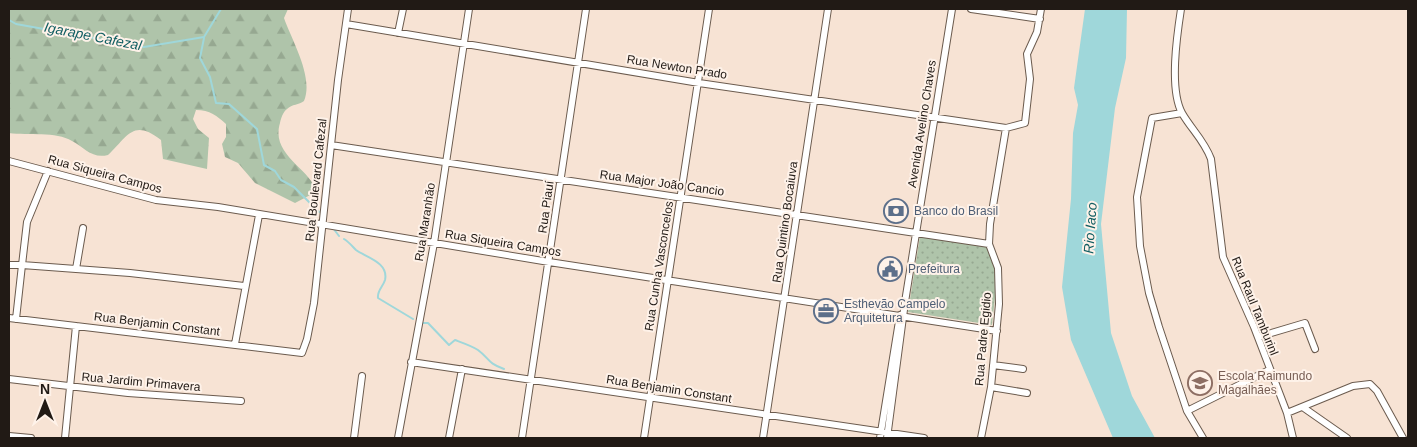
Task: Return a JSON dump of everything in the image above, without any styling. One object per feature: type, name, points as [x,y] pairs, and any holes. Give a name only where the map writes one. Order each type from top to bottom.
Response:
[{"type":"street","name":"Rua Boulevard Cafezal","points":[[302,353],[307,339],[314,303],[348,9]]},
{"type":"street","points":[[398,33],[402,9]]},
{"type":"street","name":"Rua Maranhão","points":[[398,438],[434,243],[469,9]]},
{"type":"street","name":"Rua Piauí","points":[[522,438],[530,378],[550,262],[586,9]]},
{"type":"street","name":"Rua Cunha Vasconcelos","points":[[644,438],[709,9]]},
{"type":"street","name":"Rua Quintino Bocaiuva","points":[[763,438],[828,9]]},
{"type":"street","name":"Avenida Avelino Chaves","points":[[884,436],[901,318],[952,9]]},
{"type":"street","points":[[971,9],[1040,19]]},
{"type":"street","points":[[989,244],[991,213],[1006,128],[1025,122],[1030,79],[1027,54],[1037,32],[1041,9]]},
{"type":"street","name":"Rua Raul Tamburinl","points":[[1181,9],[1176,47],[1176,97],[1182,113],[1206,146],[1211,159],[1223,257],[1258,337],[1287,413],[1293,438]]},
{"type":"street","name":"Rua Newton Prado","points":[[346,24],[699,83],[1006,128]]},
{"type":"street","points":[[1182,113],[1152,118],[1138,197],[1140,246],[1149,293],[1187,411],[1203,438]]},
{"type":"street","name":"Rua Major João Cancio","points":[[331,145],[681,196],[989,244]]},
{"type":"street","name":"Rua Siqueira Campos","points":[[9,161],[156,200],[901,318],[997,331]]},
{"type":"street","points":[[12,319],[22,265],[27,222],[48,171]]},
{"type":"street","points":[[234,344],[259,215]]},
{"type":"street","points":[[76,269],[83,228]]},
{"type":"street","name":"Rua Padre Egidio","points":[[981,438],[991,387],[999,304],[998,268],[989,244]]},
{"type":"street","points":[[9,264],[244,286]]},
{"type":"street","name":"Rua Benjamin Constant","points":[[12,319],[302,353]]},
{"type":"street","points":[[1258,337],[1305,323],[1315,349]]},
{"type":"street","points":[[65,438],[76,326]]},
{"type":"street","name":"Rua Benjamin Constant","points":[[411,362],[530,378],[884,436],[924,438]]},
{"type":"street","points":[[993,365],[1023,369]]},
{"type":"street","points":[[449,438],[462,369]]},
{"type":"street","points":[[1187,411],[1269,370]]},
{"type":"street","points":[[354,438],[362,376]]},
{"type":"street","name":"Rua Jardim Primavera","points":[[9,379],[70,387],[241,402]]},
{"type":"street","points":[[1287,413],[1304,408],[1353,386],[1370,384],[1377,391],[1403,438]]},
{"type":"street","points":[[991,387],[1028,393]]},
{"type":"street","points":[[1304,408],[1347,438]]},
{"type":"street","points":[[9,436],[31,438]]},
{"type":"green space","points":[[9,9],[288,9],[284,18],[301,59],[306,81],[306,91],[304,101],[291,106],[282,115],[279,134],[281,144],[286,153],[307,176],[316,192],[295,203],[255,183],[238,163],[225,157],[222,144],[226,137],[226,124],[216,116],[205,111],[196,110],[193,119],[198,129],[209,138],[207,169],[163,159],[161,140],[144,130],[132,132],[108,155],[102,156],[93,154],[72,141],[58,136],[9,133]]},
{"type":"green space","points":[[920,236],[988,247],[995,277],[992,325],[908,312]]},
{"type":"water","name":"Rio Iaco","points":[[1085,9],[1127,9],[1126,58],[1115,108],[1101,224],[1111,333],[1132,396],[1155,438],[1113,438],[1071,340],[1062,287],[1071,199],[1073,133],[1078,105],[1074,88]]},
{"type":"waterway","name":"Igarape Cafezal","points":[[9,20],[16,24],[144,47],[204,37],[221,9]]},
{"type":"waterway","points":[[204,38],[200,58],[210,77],[216,103],[229,104],[257,129],[264,165],[275,171],[281,180],[294,187],[319,212]]},
{"type":"waterway","points":[[333,228],[339,236]]},
{"type":"waterway","points":[[344,239],[356,250],[380,264],[383,269],[385,280],[378,293],[378,298],[413,319]]},
{"type":"waterway","points":[[422,323],[428,323],[449,345],[455,340],[470,346],[478,350],[491,363],[504,369]]},
{"type":"place","name":"Banco do Brasil","points":[[896,211]]},
{"type":"place","name":"Prefeitura","points":[[890,269]]},
{"type":"place","name":"Esthevão Campelo Arquitetura","points":[[826,311]]},
{"type":"place","name":"Escola Raimundo Magalhães","points":[[1200,383]]}]
